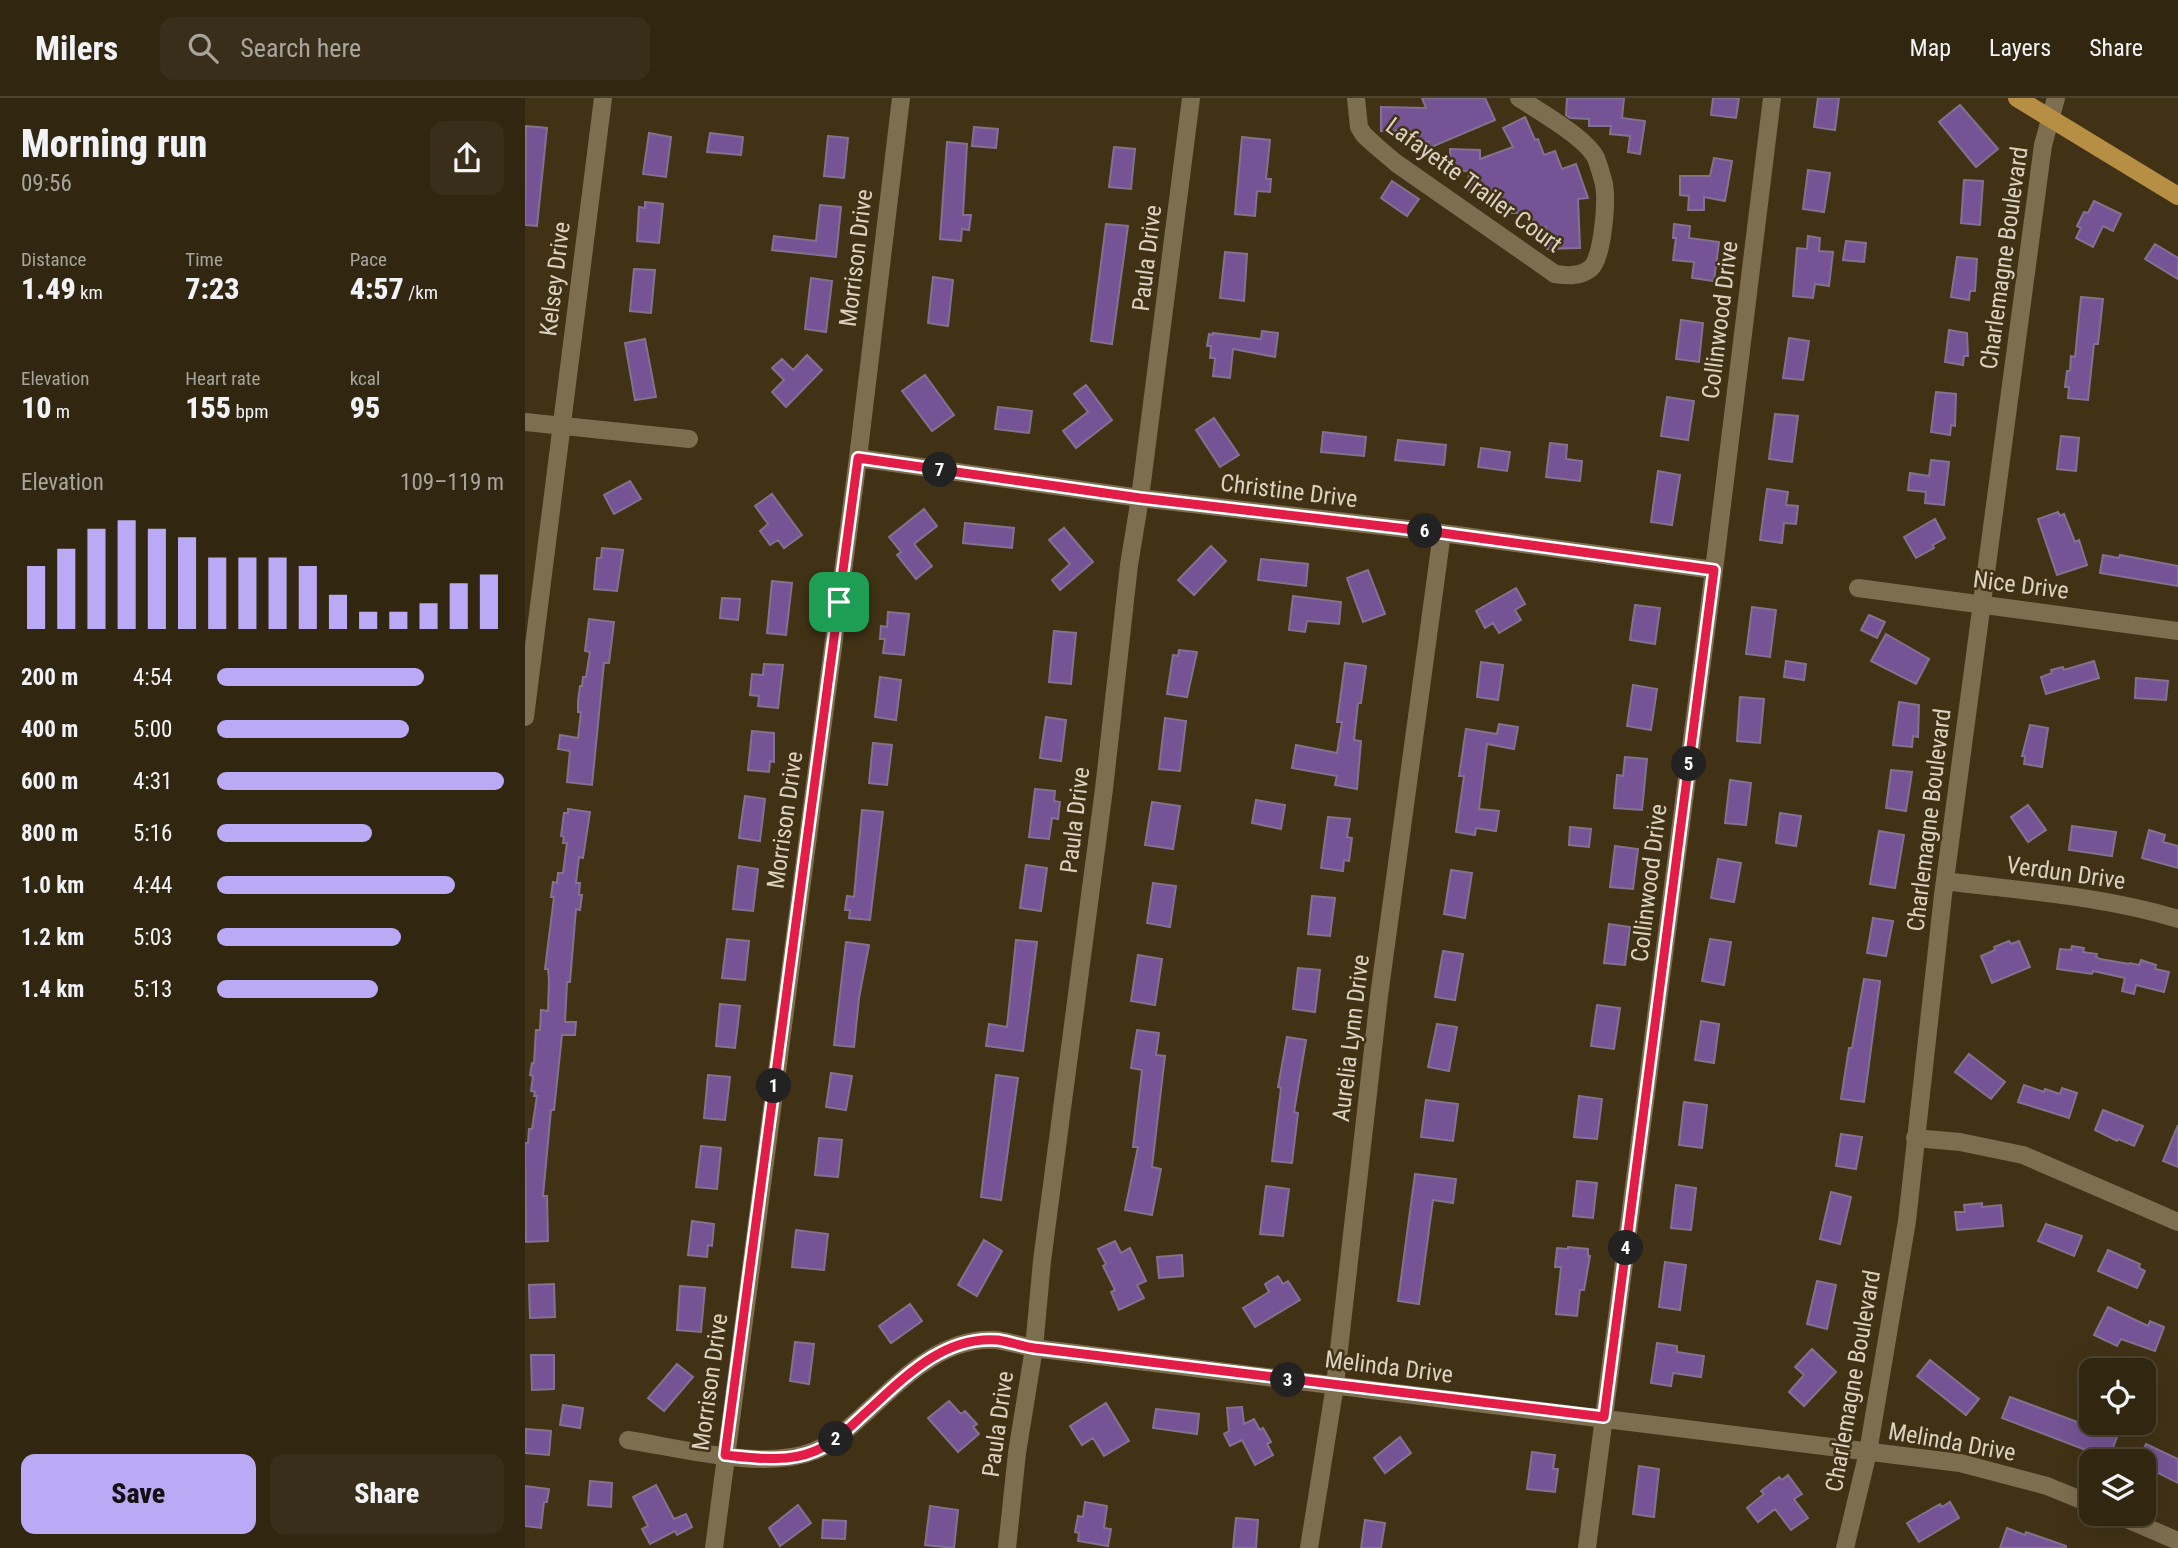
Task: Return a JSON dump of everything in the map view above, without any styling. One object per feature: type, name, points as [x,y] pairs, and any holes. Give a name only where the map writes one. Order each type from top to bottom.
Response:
[{"type":"main road","points":[[2017,98],[2178,196]]},
{"type":"street","name":"Kelsey Drive","points":[[525,717],[603,98]]},
{"type":"street","name":"Morrison Drive","points":[[714,1548],[858,458],[901,98]]},
{"type":"street","name":"Paula Drive","points":[[1007,1548],[1017,1452],[1034,1348],[1042,1261],[1104,789],[1129,565],[1191,98]]},
{"type":"street","name":"Lafayette Trailer Court","points":[[1356,98],[1359,127],[1364,135],[1396,163],[1555,274],[1579,275],[1590,270],[1597,261],[1605,201],[1604,184],[1595,157],[1569,131],[1520,98]]},
{"type":"street","name":"Collinwood Drive","points":[[1587,1548],[1714,570],[1772,98]]},
{"type":"street","name":"Charlemagne Boulevard","points":[[1845,1548],[1868,1451],[1907,1221],[1945,881],[2043,145],[2056,98]]},
{"type":"street","points":[[525,422],[689,439]]},
{"type":"street","name":"Christine Drive","points":[[858,458],[1140,498],[1442,533],[1714,570]]},
{"type":"street","name":"Aurelia Lynn Drive","points":[[1309,1548],[1335,1385],[1381,984],[1442,533]]},
{"type":"street","name":"Nice Drive","points":[[1858,588],[2178,631]]},
{"type":"street","name":"Verdun Drive","points":[[1945,881],[2083,898],[2178,919]]},
{"type":"street","points":[[1915,1138],[1960,1142],[2023,1155],[2178,1222]]},
{"type":"street","name":"Melinda Drive","points":[[628,1440],[762,1459],[813,1452],[834,1441],[925,1360],[959,1345],[996,1340],[1034,1348],[1960,1463],[2047,1486],[2079,1499]]},
{"type":"street","points":[[2143,1526],[2178,1541]]},
{"type":"building","points":[[1422,98],[1485,98],[1495,120],[1429,148],[1429,142],[1411,142],[1411,131],[1381,131],[1381,107],[1426,108]]},
{"type":"building","points":[[1567,98],[1624,98],[1622,118],[1645,121],[1640,154],[1628,152],[1630,136],[1610,134],[1611,126],[1589,126],[1589,119],[1570,118],[1566,115]]},
{"type":"building","points":[[1713,98],[1739,98],[1736,118],[1711,115]]},
{"type":"building","points":[[1818,98],[1839,98],[1835,130],[1814,127]]},
{"type":"building","points":[[1960,105],[1998,149],[1976,167],[1939,122]]},
{"type":"building","points":[[1525,117],[1544,155],[1555,151],[1562,169],[1576,164],[1588,198],[1578,199],[1580,248],[1547,249],[1546,227],[1528,227],[1528,213],[1508,213],[1507,201],[1490,201],[1490,191],[1468,190],[1469,171],[1451,171],[1450,149],[1480,150],[1480,159],[1513,147],[1503,128]]},
{"type":"building","points":[[526,126],[547,128],[537,226],[525,225]]},
{"type":"building","points":[[974,127],[998,129],[996,148],[972,146]]},
{"type":"building","points":[[649,133],[671,137],[666,177],[643,174]]},
{"type":"building","points":[[710,133],[743,137],[741,155],[707,152]]},
{"type":"building","points":[[828,136],[848,138],[844,178],[824,176]]},
{"type":"building","points":[[1242,137],[1270,140],[1266,179],[1271,179],[1270,192],[1257,191],[1255,216],[1235,214]]},
{"type":"building","points":[[947,142],[967,144],[963,215],[971,215],[969,230],[962,229],[961,241],[940,239]]},
{"type":"building","points":[[1114,147],[1135,149],[1131,189],[1109,187]]},
{"type":"building","points":[[1714,158],[1732,161],[1725,201],[1704,197],[1704,210],[1688,210],[1689,196],[1680,195],[1680,176],[1710,176]]},
{"type":"building","points":[[1808,170],[1830,173],[1824,212],[1803,209]]},
{"type":"building","points":[[1964,180],[1983,181],[1980,225],[1961,223]]},
{"type":"building","points":[[1392,181],[1419,199],[1407,216],[1381,198]]},
{"type":"building","points":[[2094,201],[2121,214],[2113,231],[2103,226],[2093,247],[2076,238],[2081,228],[2077,226]]},
{"type":"building","points":[[645,202],[663,204],[659,243],[637,241],[639,207],[645,208]]},
{"type":"building","points":[[820,205],[841,207],[836,257],[772,250],[774,236],[816,241]]},
{"type":"building","points":[[1106,224],[1128,226],[1112,344],[1091,341]]},
{"type":"building","points":[[1674,224],[1690,226],[1689,238],[1719,242],[1714,281],[1692,278],[1694,262],[1673,260],[1676,238],[1673,238]]},
{"type":"building","points":[[1808,236],[1820,238],[1819,251],[1833,252],[1829,286],[1815,284],[1813,298],[1793,296],[1797,248],[1807,249]]},
{"type":"building","points":[[1846,241],[1866,243],[1864,262],[1843,260]]},
{"type":"building","points":[[2155,244],[2178,258],[2178,279],[2145,259]]},
{"type":"building","points":[[1225,252],[1247,254],[1244,301],[1220,298]]},
{"type":"building","points":[[1957,257],[1977,259],[1975,291],[1970,291],[1969,300],[1951,297]]},
{"type":"building","points":[[634,269],[655,270],[651,313],[630,311]]},
{"type":"building","points":[[933,277],[953,280],[948,326],[928,323]]},
{"type":"building","points":[[811,278],[832,281],[826,332],[805,329]]},
{"type":"building","points":[[2081,297],[2103,299],[2098,344],[2094,344],[2088,400],[2068,398],[2069,387],[2065,387],[2071,356],[2075,357]]},
{"type":"building","points":[[1681,320],[1703,323],[1699,362],[1676,359]]},
{"type":"building","points":[[1949,330],[1967,333],[1968,356],[1964,356],[1963,365],[1945,362]]},
{"type":"building","points":[[1262,331],[1278,333],[1275,357],[1233,349],[1230,378],[1213,376],[1215,358],[1210,358],[1211,346],[1207,346],[1209,334],[1261,339]]},
{"type":"building","points":[[1789,338],[1809,341],[1803,380],[1783,378]]},
{"type":"building","points":[[645,339],[656,397],[635,400],[625,343]]},
{"type":"building","points":[[807,355],[822,370],[786,407],[772,392],[784,380],[772,368],[782,359],[793,370]]},
{"type":"building","points":[[925,375],[954,415],[932,431],[902,391]]},
{"type":"building","points":[[1086,385],[1112,420],[1076,448],[1063,431],[1088,412],[1074,394]]},
{"type":"building","points":[[1936,392],[1956,394],[1955,426],[1951,425],[1950,435],[1931,432]]},
{"type":"building","points":[[1667,397],[1694,401],[1688,440],[1661,436]]},
{"type":"building","points":[[998,407],[1032,411],[1029,433],[995,429]]},
{"type":"building","points":[[1775,414],[1798,416],[1792,462],[1769,459]]},
{"type":"building","points":[[1214,418],[1239,455],[1220,467],[1196,430]]},
{"type":"building","points":[[1323,432],[1366,437],[1364,456],[1321,452]]},
{"type":"building","points":[[2061,436],[2079,438],[2076,471],[2057,469]]},
{"type":"building","points":[[1398,440],[1446,445],[1444,465],[1395,460]]},
{"type":"building","points":[[1550,443],[1567,445],[1566,459],[1582,461],[1580,481],[1546,477]]},
{"type":"building","points":[[1481,448],[1510,452],[1507,471],[1478,467]]},
{"type":"building","points":[[1931,460],[1949,462],[1944,505],[1925,503],[1926,492],[1908,490],[1910,473],[1929,476]]},
{"type":"building","points":[[1658,471],[1680,475],[1672,525],[1651,522]]},
{"type":"building","points":[[630,481],[641,499],[614,514],[604,495]]},
{"type":"building","points":[[1767,489],[1788,492],[1786,505],[1798,506],[1796,524],[1784,523],[1782,543],[1760,540]]},
{"type":"building","points":[[772,494],[802,535],[784,548],[778,540],[770,545],[760,531],[768,524],[755,506]]},
{"type":"building","points":[[924,509],[937,526],[914,544],[932,566],[916,579],[897,555],[901,552],[889,537]]},
{"type":"building","points":[[2058,512],[2060,516],[2064,514],[2075,542],[2079,540],[2087,565],[2057,575],[2038,519]]},
{"type":"building","points":[[1935,519],[1945,538],[1916,558],[1904,537]]},
{"type":"building","points":[[965,523],[1014,528],[1012,548],[963,543]]},
{"type":"building","points":[[1064,528],[1093,562],[1060,590],[1052,580],[1070,564],[1049,540]]},
{"type":"building","points":[[1211,546],[1226,561],[1194,595],[1178,580]]},
{"type":"building","points":[[602,548],[623,550],[617,591],[594,589],[597,558],[601,558]]},
{"type":"building","points":[[2103,555],[2119,558],[2120,555],[2178,566],[2178,586],[2100,573]]},
{"type":"building","points":[[1261,559],[1308,564],[1306,586],[1258,580]]},
{"type":"building","points":[[1368,570],[1385,614],[1363,622],[1347,578]]},
{"type":"building","points":[[772,581],[792,583],[786,635],[767,633]]},
{"type":"building","points":[[1516,588],[1525,604],[1515,610],[1521,620],[1499,633],[1493,623],[1485,628],[1476,611]]},
{"type":"building","points":[[1293,596],[1341,602],[1339,624],[1307,621],[1305,632],[1289,630]]},
{"type":"building","points":[[722,598],[740,599],[738,620],[720,618]]},
{"type":"building","points":[[1635,605],[1660,608],[1655,644],[1630,640]]},
{"type":"building","points":[[1752,607],[1776,610],[1770,657],[1746,654]]},
{"type":"building","points":[[888,612],[909,614],[904,655],[883,653],[885,639],[880,639],[881,626],[887,627]]},
{"type":"building","points":[[1869,615],[1885,622],[1877,638],[1861,630]]},
{"type":"building","points":[[589,619],[614,622],[609,663],[604,663],[592,785],[567,782],[570,751],[558,749],[560,735],[578,738],[580,686],[583,677],[586,677],[590,652],[585,651]]},
{"type":"building","points":[[1054,631],[1076,633],[1071,684],[1049,682]]},
{"type":"building","points":[[1886,634],[1929,659],[1916,684],[1871,661]]},
{"type":"building","points":[[1179,650],[1197,652],[1187,697],[1167,694],[1173,655],[1178,656]]},
{"type":"building","points":[[1786,661],[1806,664],[1804,680],[1784,677]]},
{"type":"building","points":[[2094,661],[2099,678],[2046,694],[2041,677],[2052,673],[2051,670],[2063,667],[2064,670]]},
{"type":"building","points":[[1481,662],[1503,665],[1498,700],[1477,697]]},
{"type":"building","points":[[1345,663],[1366,666],[1354,740],[1361,741],[1357,789],[1335,785],[1337,776],[1292,768],[1296,745],[1337,753],[1342,722],[1337,722]]},
{"type":"building","points":[[764,664],[783,665],[778,708],[758,706],[759,696],[750,695],[752,674],[763,675]]},
{"type":"building","points":[[880,677],[901,680],[896,720],[875,717]]},
{"type":"building","points":[[2136,678],[2168,681],[2166,700],[2135,698]]},
{"type":"building","points":[[1633,685],[1657,689],[1651,730],[1627,726]]},
{"type":"building","points":[[1740,697],[1764,699],[1760,743],[1737,741]]},
{"type":"building","points":[[1899,702],[1919,705],[1918,737],[1913,736],[1912,747],[1893,745]]},
{"type":"building","points":[[1046,717],[1066,720],[1061,761],[1040,758]]},
{"type":"building","points":[[1165,718],[1186,721],[1180,771],[1159,769]]},
{"type":"building","points":[[1499,724],[1518,727],[1514,749],[1487,744],[1479,809],[1499,811],[1496,831],[1476,828],[1475,835],[1456,832],[1464,776],[1459,776],[1466,729],[1497,734]]},
{"type":"building","points":[[2030,725],[2048,728],[2042,767],[2024,764],[2025,756],[2022,756]]},
{"type":"building","points":[[752,731],[774,733],[774,762],[770,761],[769,772],[748,770]]},
{"type":"building","points":[[873,743],[892,745],[887,785],[869,783]]},
{"type":"building","points":[[1625,757],[1647,759],[1642,810],[1614,808],[1617,775],[1623,776]]},
{"type":"building","points":[[1891,770],[1912,772],[1906,811],[1886,808]]},
{"type":"building","points":[[1730,780],[1751,783],[1746,825],[1725,823]]},
{"type":"building","points":[[1035,789],[1055,791],[1054,801],[1060,802],[1058,819],[1052,818],[1049,839],[1029,837]]},
{"type":"building","points":[[745,796],[765,799],[760,841],[739,838]]},
{"type":"building","points":[[1256,800],[1285,805],[1281,829],[1252,823]]},
{"type":"building","points":[[1152,802],[1180,806],[1173,849],[1145,845]]},
{"type":"building","points":[[2028,805],[2046,830],[2028,842],[2011,817]]},
{"type":"building","points":[[568,809],[590,812],[583,858],[579,857],[576,883],[580,883],[579,895],[582,895],[580,910],[576,909],[570,982],[567,982],[565,1022],[576,1022],[575,1035],[562,1035],[554,1110],[551,1110],[543,1196],[547,1196],[548,1241],[526,1242],[525,1143],[528,1143],[529,1129],[532,1129],[537,1096],[531,1091],[533,1076],[530,1075],[534,1063],[536,1030],[540,1030],[541,1010],[548,1011],[549,980],[548,969],[545,969],[554,897],[551,897],[553,882],[557,883],[558,873],[563,873],[567,843],[563,843],[564,837],[561,836],[564,813],[568,813]]},
{"type":"building","points":[[862,810],[883,812],[870,920],[849,918],[850,910],[845,910],[847,896],[854,897]]},
{"type":"building","points":[[1780,813],[1801,816],[1796,846],[1776,843]]},
{"type":"building","points":[[1328,817],[1350,819],[1347,837],[1352,838],[1349,861],[1344,860],[1343,871],[1321,868]]},
{"type":"building","points":[[2072,826],[2116,832],[2112,856],[2069,850]]},
{"type":"building","points":[[1570,827],[1591,829],[1589,847],[1569,845]]},
{"type":"building","points":[[2149,830],[2165,835],[2163,842],[2178,846],[2178,868],[2142,858]]},
{"type":"building","points":[[1879,831],[1904,835],[1895,888],[1870,884]]},
{"type":"building","points":[[1615,846],[1638,849],[1633,889],[1610,887]]},
{"type":"building","points":[[1718,859],[1741,863],[1734,902],[1711,898]]},
{"type":"building","points":[[1026,865],[1047,868],[1041,911],[1020,908]]},
{"type":"building","points":[[738,866],[758,869],[753,911],[733,909]]},
{"type":"building","points":[[1451,870],[1472,873],[1465,918],[1444,914]]},
{"type":"building","points":[[1153,883],[1176,886],[1170,927],[1147,923]]},
{"type":"building","points":[[1312,896],[1335,898],[1330,936],[1308,934]]},
{"type":"building","points":[[1873,918],[1893,921],[1886,956],[1867,953]]},
{"type":"building","points":[[1609,924],[1630,927],[1625,965],[1604,963]]},
{"type":"building","points":[[727,939],[749,941],[745,980],[722,978]]},
{"type":"building","points":[[1710,939],[1731,942],[1724,985],[1702,981]]},
{"type":"building","points":[[1016,940],[1037,942],[1023,1051],[986,1046],[989,1024],[1007,1027]]},
{"type":"building","points":[[2009,941],[2011,944],[2019,941],[2030,967],[1992,983],[1981,956]]},
{"type":"building","points":[[846,942],[869,945],[859,998],[854,1047],[834,1045]]},
{"type":"building","points":[[2072,946],[2084,948],[2083,952],[2097,954],[2096,957],[2100,959],[2139,965],[2141,960],[2156,965],[2155,969],[2169,972],[2164,992],[2136,985],[2134,994],[2122,991],[2125,978],[2093,971],[2092,974],[2057,969],[2060,949],[2071,950]]},
{"type":"building","points":[[1443,951],[1463,954],[1455,1000],[1435,997]]},
{"type":"building","points":[[1138,955],[1162,959],[1155,1005],[1131,1001]]},
{"type":"building","points":[[1298,968],[1320,970],[1315,1012],[1293,1009]]},
{"type":"building","points":[[1864,979],[1880,981],[1864,1102],[1841,1099]]},
{"type":"building","points":[[720,1004],[740,1006],[735,1048],[716,1046]]},
{"type":"building","points":[[1597,1005],[1620,1008],[1614,1049],[1591,1046]]},
{"type":"building","points":[[1701,1021],[1719,1024],[1714,1063],[1695,1060]]},
{"type":"building","points":[[1437,1024],[1457,1027],[1449,1071],[1428,1067]]},
{"type":"building","points":[[1137,1030],[1159,1033],[1156,1055],[1165,1056],[1152,1167],[1161,1169],[1152,1215],[1125,1210],[1138,1147],[1133,1147],[1142,1070],[1131,1068]]},
{"type":"building","points":[[1287,1037],[1306,1040],[1294,1112],[1298,1113],[1292,1163],[1272,1161],[1281,1088],[1278,1087]]},
{"type":"building","points":[[1969,1054],[2005,1082],[1991,1099],[1955,1072]]},
{"type":"building","points":[[831,1073],[852,1076],[846,1110],[826,1107]]},
{"type":"building","points":[[708,1075],[730,1077],[725,1120],[704,1118]]},
{"type":"building","points":[[996,1075],[1018,1078],[1001,1200],[981,1197]]},
{"type":"building","points":[[2024,1085],[2044,1092],[2045,1089],[2060,1094],[2062,1088],[2077,1093],[2069,1118],[2018,1102]]},
{"type":"building","points":[[1579,1096],[1602,1099],[1597,1139],[1574,1137]]},
{"type":"building","points":[[1426,1100],[1458,1104],[1453,1141],[1421,1137]]},
{"type":"building","points":[[1684,1102],[1707,1105],[1702,1148],[1679,1145]]},
{"type":"building","points":[[2103,1110],[2143,1126],[2134,1146],[2095,1130]]},
{"type":"building","points":[[2178,1125],[2178,1167],[2163,1161]]},
{"type":"building","points":[[1841,1134],[1862,1137],[1856,1169],[1836,1166]]},
{"type":"building","points":[[819,1138],[842,1140],[838,1177],[815,1175]]},
{"type":"building","points":[[701,1146],[721,1148],[717,1189],[696,1187]]},
{"type":"building","points":[[1415,1174],[1456,1179],[1453,1203],[1433,1200],[1419,1304],[1398,1301]]},
{"type":"building","points":[[1577,1181],[1597,1183],[1593,1218],[1573,1216]]},
{"type":"building","points":[[1676,1185],[1696,1188],[1691,1230],[1671,1228]]},
{"type":"building","points":[[1266,1186],[1289,1189],[1283,1236],[1260,1234]]},
{"type":"building","points":[[1831,1192],[1851,1197],[1840,1244],[1820,1239]]},
{"type":"building","points":[[1982,1203],[1982,1207],[2001,1205],[2003,1226],[1957,1230],[1955,1212],[1965,1212],[1964,1205]]},
{"type":"building","points":[[692,1221],[714,1224],[712,1246],[708,1245],[707,1257],[688,1255]]},
{"type":"building","points":[[2046,1224],[2082,1236],[2074,1256],[2038,1241]]},
{"type":"building","points":[[796,1230],[828,1234],[824,1270],[792,1267]]},
{"type":"building","points":[[984,1240],[1002,1251],[977,1296],[958,1285]]},
{"type":"building","points":[[1115,1241],[1121,1253],[1130,1248],[1146,1281],[1137,1285],[1144,1298],[1119,1310],[1111,1292],[1115,1290],[1098,1249]]},
{"type":"building","points":[[1557,1248],[1588,1249],[1590,1256],[1584,1290],[1580,1290],[1577,1316],[1556,1314],[1561,1267],[1555,1267]]},
{"type":"building","points":[[2108,1250],[2140,1264],[2139,1268],[2145,1271],[2137,1288],[2098,1271]]},
{"type":"building","points":[[1182,1255],[1183,1276],[1159,1278],[1157,1257]]},
{"type":"building","points":[[1665,1262],[1686,1265],[1680,1310],[1659,1307]]},
{"type":"building","points":[[1278,1276],[1283,1284],[1288,1281],[1300,1300],[1255,1327],[1243,1308],[1269,1292],[1265,1284]]},
{"type":"building","points":[[1817,1281],[1836,1285],[1827,1329],[1807,1324]]},
{"type":"building","points":[[554,1284],[555,1317],[530,1318],[529,1285]]},
{"type":"building","points":[[680,1286],[705,1288],[701,1332],[677,1330]]},
{"type":"building","points":[[910,1304],[922,1321],[891,1343],[879,1326]]},
{"type":"building","points":[[2108,1307],[2148,1326],[2150,1321],[2164,1327],[2155,1351],[2121,1339],[2117,1346],[2094,1335]]},
{"type":"building","points":[[795,1342],[814,1344],[809,1384],[790,1381]]},
{"type":"building","points":[[1657,1343],[1677,1346],[1677,1352],[1704,1356],[1701,1377],[1673,1373],[1671,1386],[1651,1383]]},
{"type":"building","points":[[1812,1349],[1836,1372],[1804,1406],[1789,1392],[1804,1375],[1795,1367]]},
{"type":"building","points":[[531,1355],[554,1355],[554,1389],[532,1390]]},
{"type":"building","points":[[1930,1360],[1979,1399],[1966,1415],[1917,1376]]},
{"type":"building","points":[[677,1364],[693,1377],[664,1411],[648,1398]]},
{"type":"building","points":[[2010,1397],[2079,1423],[2079,1435],[2118,1435],[2113,1449],[2083,1449],[2002,1418]]},
{"type":"building","points":[[949,1401],[961,1414],[965,1411],[977,1424],[973,1427],[979,1434],[958,1452],[928,1418]]},
{"type":"building","points":[[1106,1403],[1129,1441],[1104,1456],[1093,1438],[1082,1445],[1070,1426]]},
{"type":"building","points":[[563,1405],[583,1408],[580,1428],[560,1425]]},
{"type":"building","points":[[1242,1407],[1244,1424],[1254,1419],[1271,1442],[1267,1444],[1273,1455],[1255,1465],[1242,1440],[1230,1446],[1224,1434],[1229,1431],[1227,1408]]},
{"type":"building","points":[[1156,1409],[1199,1414],[1197,1434],[1153,1428]]},
{"type":"building","points":[[526,1429],[551,1431],[549,1455],[525,1453]]},
{"type":"building","points":[[1400,1437],[1411,1453],[1385,1473],[1374,1458]]},
{"type":"building","points":[[2146,1444],[2178,1459],[2178,1483],[2156,1472],[2156,1449],[2144,1449]]},
{"type":"building","points":[[1532,1452],[1555,1455],[1553,1469],[1558,1469],[1555,1492],[1527,1489]]},
{"type":"building","points":[[1639,1466],[1659,1469],[1654,1517],[1633,1514]]},
{"type":"building","points":[[1788,1475],[1802,1494],[1794,1499],[1808,1518],[1791,1530],[1775,1509],[1758,1522],[1747,1508],[1764,1494],[1761,1491],[1779,1477],[1782,1480]]},
{"type":"building","points":[[590,1481],[612,1483],[611,1507],[588,1505]]},
{"type":"building","points":[[656,1485],[674,1519],[686,1514],[692,1527],[677,1535],[675,1531],[650,1544],[642,1529],[648,1526],[633,1497]]},
{"type":"building","points":[[525,1486],[549,1489],[547,1502],[544,1502],[541,1528],[525,1526]]},
{"type":"building","points":[[1085,1502],[1107,1506],[1104,1528],[1111,1529],[1108,1546],[1078,1541],[1079,1533],[1075,1532],[1078,1516],[1083,1517]]},
{"type":"building","points":[[1950,1502],[1959,1518],[1919,1542],[1907,1523],[1940,1504],[1942,1507]]},
{"type":"building","points":[[798,1505],[811,1523],[780,1546],[769,1528]]},
{"type":"building","points":[[930,1506],[958,1510],[954,1548],[925,1545]]},
{"type":"building","points":[[1236,1518],[1258,1520],[1256,1548],[1233,1548]]},
{"type":"building","points":[[823,1520],[846,1521],[845,1539],[822,1538]]},
{"type":"building","points":[[1365,1520],[1385,1523],[1381,1548],[1361,1548]]},
{"type":"building","points":[[2007,1528],[2025,1535],[2026,1532],[2066,1548],[2000,1548]]},
{"type":"route","points":[[858,458],[1140,498],[1442,533],[1714,570],[1604,1417],[1034,1348],[996,1340],[959,1345],[925,1360],[834,1441],[813,1452],[762,1459],[725,1455],[839,602],[858,458]]}]
